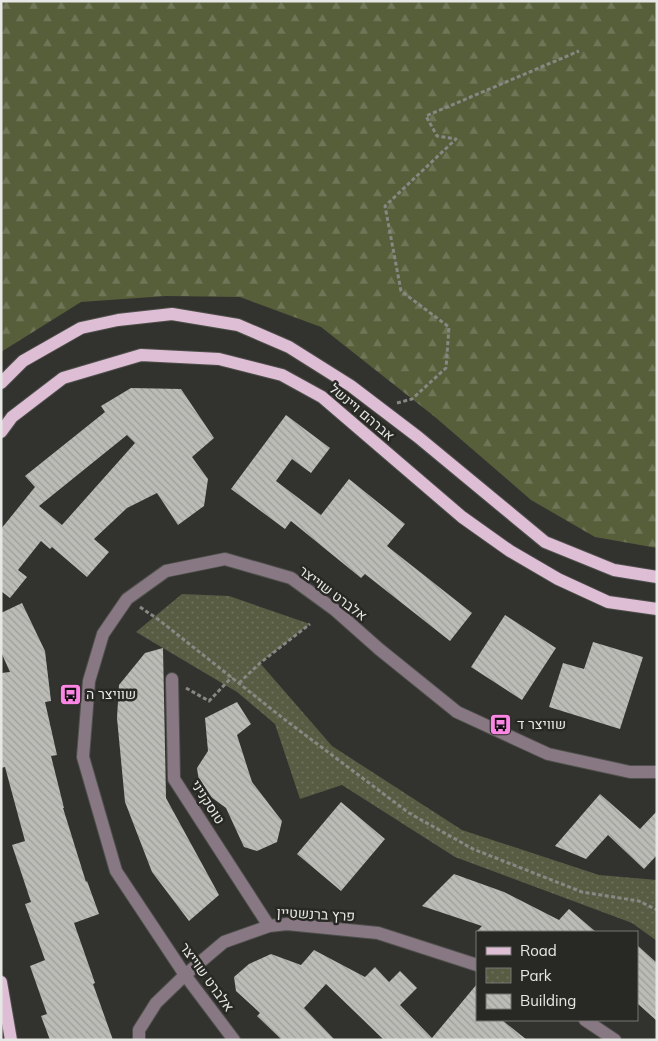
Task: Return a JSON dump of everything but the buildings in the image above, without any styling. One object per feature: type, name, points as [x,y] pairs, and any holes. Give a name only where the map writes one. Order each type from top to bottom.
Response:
[{"type":"main road","name":"אברהם ויינשל","points":[[1,382],[23,361],[81,328],[118,320],[172,314],[238,325],[289,347],[352,386],[418,436],[545,542],[614,570],[657,576]]},
{"type":"main road","name":"אברהם ויינשל","points":[[1,432],[12,417],[64,378],[141,355],[219,358],[282,375],[322,397],[462,517],[510,551],[558,580],[608,602],[657,609]]},
{"type":"main road","points":[[1,982],[11,1040]]},
{"type":"street","name":"אלברט שוייצר","points":[[234,1040],[185,975],[116,871],[84,757],[89,681],[103,634],[126,599],[166,571],[225,559],[291,578],[335,610],[379,649],[457,712],[548,754],[630,772],[657,772]]},
{"type":"street","name":"טוסקניני","points":[[172,680],[174,779],[270,926]]},
{"type":"street","name":"פרץ ברנשטיין","points":[[139,1040],[139,1030],[156,1004],[185,975],[224,942],[270,926],[286,924],[378,933],[476,965]]},
{"type":"street","points":[[586,1021],[615,1040]]},
{"type":"path","points":[[380,407],[412,399],[446,368],[449,327],[401,291],[385,206],[456,140],[437,136],[426,116],[579,51]]},
{"type":"path","points":[[126,599],[159,620],[284,719],[409,813],[473,849],[582,892],[639,901],[657,910]]},
{"type":"path","points":[[239,683],[260,663],[310,624]]},
{"type":"path","points":[[172,680],[209,701],[232,677]]},
{"type":"green space","points":[[1,1],[657,1],[657,548],[595,537],[531,500],[435,417],[321,327],[240,297],[166,296],[81,302],[1,352]]},
{"type":"green space","points":[[182,594],[229,596],[310,624],[260,663],[332,746],[462,830],[599,875],[657,880],[657,941],[632,923],[455,857],[342,785],[300,799],[275,724],[237,692],[136,632]]},
{"type":"place","name":"שוויצר ה","points":[[70,694]]},
{"type":"place","name":"שוויצר ד","points":[[501,724]]}]
